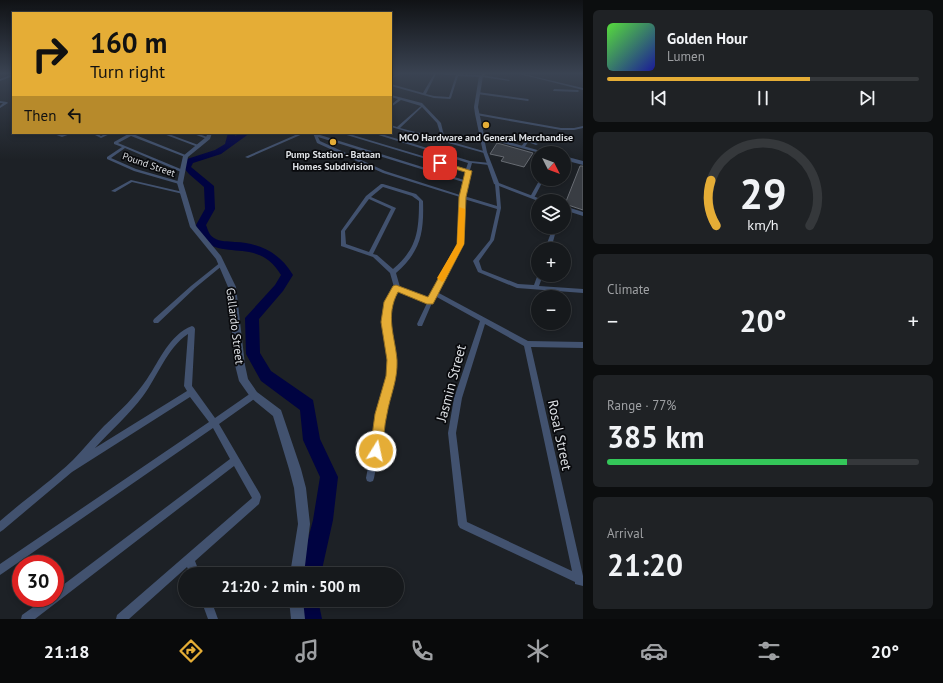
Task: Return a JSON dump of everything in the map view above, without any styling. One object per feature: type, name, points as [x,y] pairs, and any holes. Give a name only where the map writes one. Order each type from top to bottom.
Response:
[{"type":"street","points":[[416,103],[421,104],[439,123],[444,141]]},
{"type":"street","points":[[477,103],[476,114],[483,136],[485,152],[497,184],[499,208],[492,240],[476,261],[478,267],[482,272],[517,286],[583,291]]},
{"type":"street","points":[[398,128],[422,106]]},
{"type":"street","points":[[476,114],[561,129],[574,130],[583,127]]},
{"type":"street","points":[[392,126],[485,152]]},
{"type":"street","points":[[56,134],[62,136],[68,134]]},
{"type":"street","points":[[97,134],[104,136],[108,134]]},
{"type":"street","points":[[182,171],[115,143],[130,134],[186,156]]},
{"type":"street","points":[[166,134],[199,146]]},
{"type":"street","points":[[247,157],[301,134]]},
{"type":"street","points":[[315,134],[467,182]]},
{"type":"street","points":[[315,134],[319,142],[384,172],[499,208]]},
{"type":"street","points":[[345,134],[468,171]]},
{"type":"street","points":[[377,134],[470,162],[489,164]]},
{"type":"street","points":[[180,183],[186,156],[199,146],[209,135]]},
{"type":"street","points":[[483,136],[531,149]]},
{"type":"street","points":[[523,147],[527,141],[536,144]]},
{"type":"street","name":"Pound Street","points":[[124,147],[108,158],[135,170],[180,183]]},
{"type":"street","points":[[571,160],[583,163]]},
{"type":"street","points":[[420,324],[434,293],[461,244],[462,197],[467,182],[470,162]]},
{"type":"street","points":[[113,191],[131,181],[184,193]]},
{"type":"street","name":"Gallardo Street","points":[[180,183],[193,227],[214,252],[232,287],[240,365],[244,381],[254,395],[277,413],[279,417],[300,488],[304,524],[299,567]]},
{"type":"street","points":[[497,184],[531,197]]},
{"type":"street","points":[[370,478],[379,437],[381,414],[392,376],[392,360],[385,322],[388,302],[397,288],[393,272],[371,253],[346,247],[342,242],[343,231],[368,197],[382,185],[414,195],[421,201],[421,234],[412,251],[401,265],[393,272]]},
{"type":"street","points":[[368,197],[394,208],[371,253]]},
{"type":"street","points":[[571,210],[583,214]]},
{"type":"street","points":[[156,321],[221,264]]},
{"type":"street","points":[[536,287],[538,282]]},
{"type":"street","points":[[397,288],[430,302]]},
{"type":"street","points":[[434,293],[527,344],[583,345]]},
{"type":"street","name":"Jasmin Street","points":[[483,320],[458,398],[452,433],[463,525],[581,580]]},
{"type":"street","points":[[71,468],[130,407],[146,387],[158,365],[171,347],[184,334],[192,329],[188,386],[214,424],[256,494],[256,501],[120,619]]},
{"type":"street","name":"Rosal Street","points":[[527,344],[581,580]]},
{"type":"street","points":[[0,527],[24,505],[71,468],[191,392]]},
{"type":"street","points":[[0,570],[254,395]]},
{"type":"street","points":[[64,590],[235,460]]},
{"type":"street","points":[[190,559],[193,567]]},
{"type":"street","points":[[26,619],[42,607]]},
{"type":"street","points":[[209,607],[213,619]]},
{"type":"street","points":[[297,607],[298,619]]},
{"type":"building","points":[[497,143],[531,152],[531,156],[524,167],[501,161],[504,157],[490,154]]},
{"type":"building","points":[[580,166],[583,166],[583,210],[571,206],[571,194],[569,194]]},
{"type":"waterway","points":[[230,143],[232,134]]},
{"type":"waterway","points":[[230,143],[244,134]]},
{"type":"waterway","points":[[230,143],[229,145],[218,152],[190,161],[187,167],[209,186],[210,209],[201,225],[206,238],[222,245],[242,246],[256,249],[274,259],[287,275],[279,288],[252,318],[253,354],[266,376],[307,406],[312,440],[329,477],[323,520],[312,567]]},
{"type":"waterway","points":[[308,607],[311,619]]},
{"type":"slow traffic","points":[[442,278],[461,244],[462,209]]},
{"type":"place","name":"MCO Hardware and General Merchandise","points":[[486,125]]},
{"type":"place","name":"Pump Station - Bataan Homes Subdivision","points":[[333,142]]},
{"type":"route","points":[[376,451],[381,414],[392,376],[392,360],[385,322],[388,302],[396,288],[430,302],[461,244],[462,197],[467,182],[468,171],[440,163]]}]
